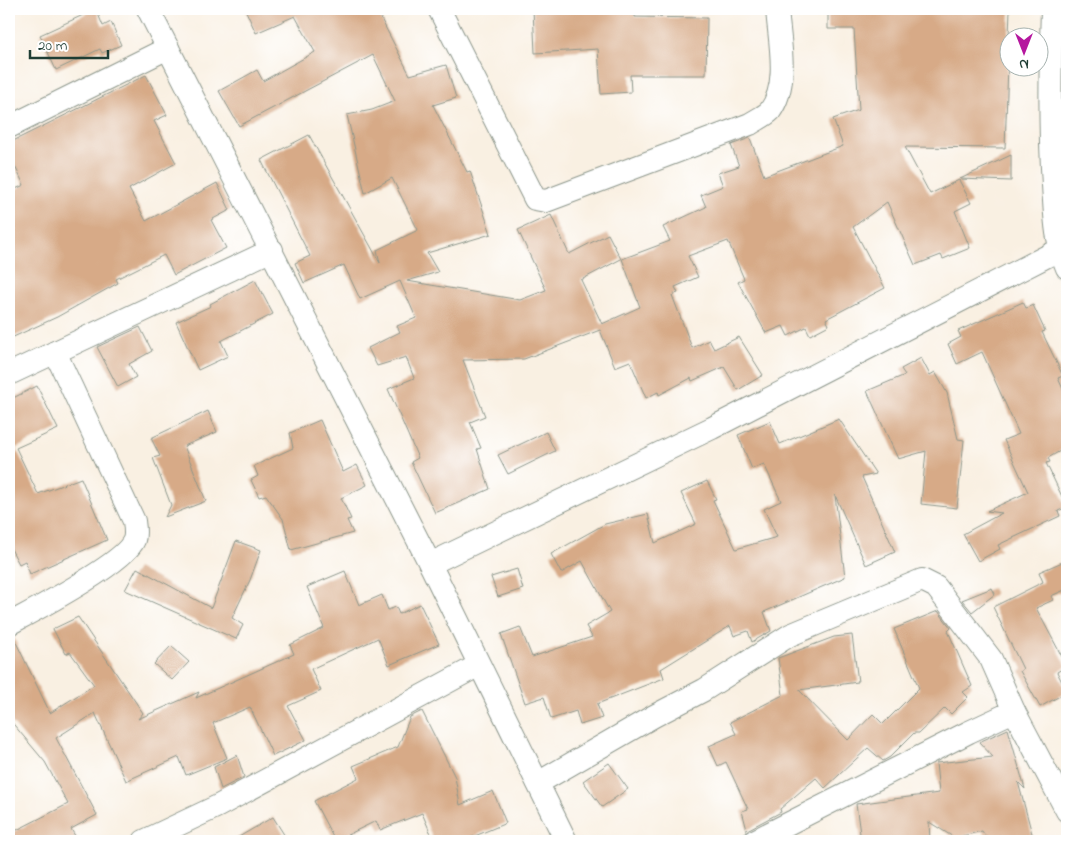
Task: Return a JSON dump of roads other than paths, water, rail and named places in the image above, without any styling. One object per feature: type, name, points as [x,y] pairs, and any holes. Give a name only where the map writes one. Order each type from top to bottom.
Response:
[{"type":"street","points":[[148,9],[430,564],[566,841]]},
{"type":"street","points":[[439,9],[535,199],[540,202],[750,124],[768,112],[777,98],[782,82],[777,9]]},
{"type":"street","points":[[430,564],[1063,259],[1052,169],[1050,104],[1052,9]]},
{"type":"street","points":[[9,127],[168,48]]},
{"type":"street","points":[[9,374],[272,250]]},
{"type":"street","points":[[9,624],[80,585],[130,547],[136,532],[134,521],[55,352]]},
{"type":"street","points":[[538,783],[654,716],[704,690],[790,635],[922,580],[936,587],[985,651],[1014,711],[1067,811]]},
{"type":"street","points":[[144,841],[218,806],[479,665]]},
{"type":"street","points":[[754,841],[1014,711]]}]
